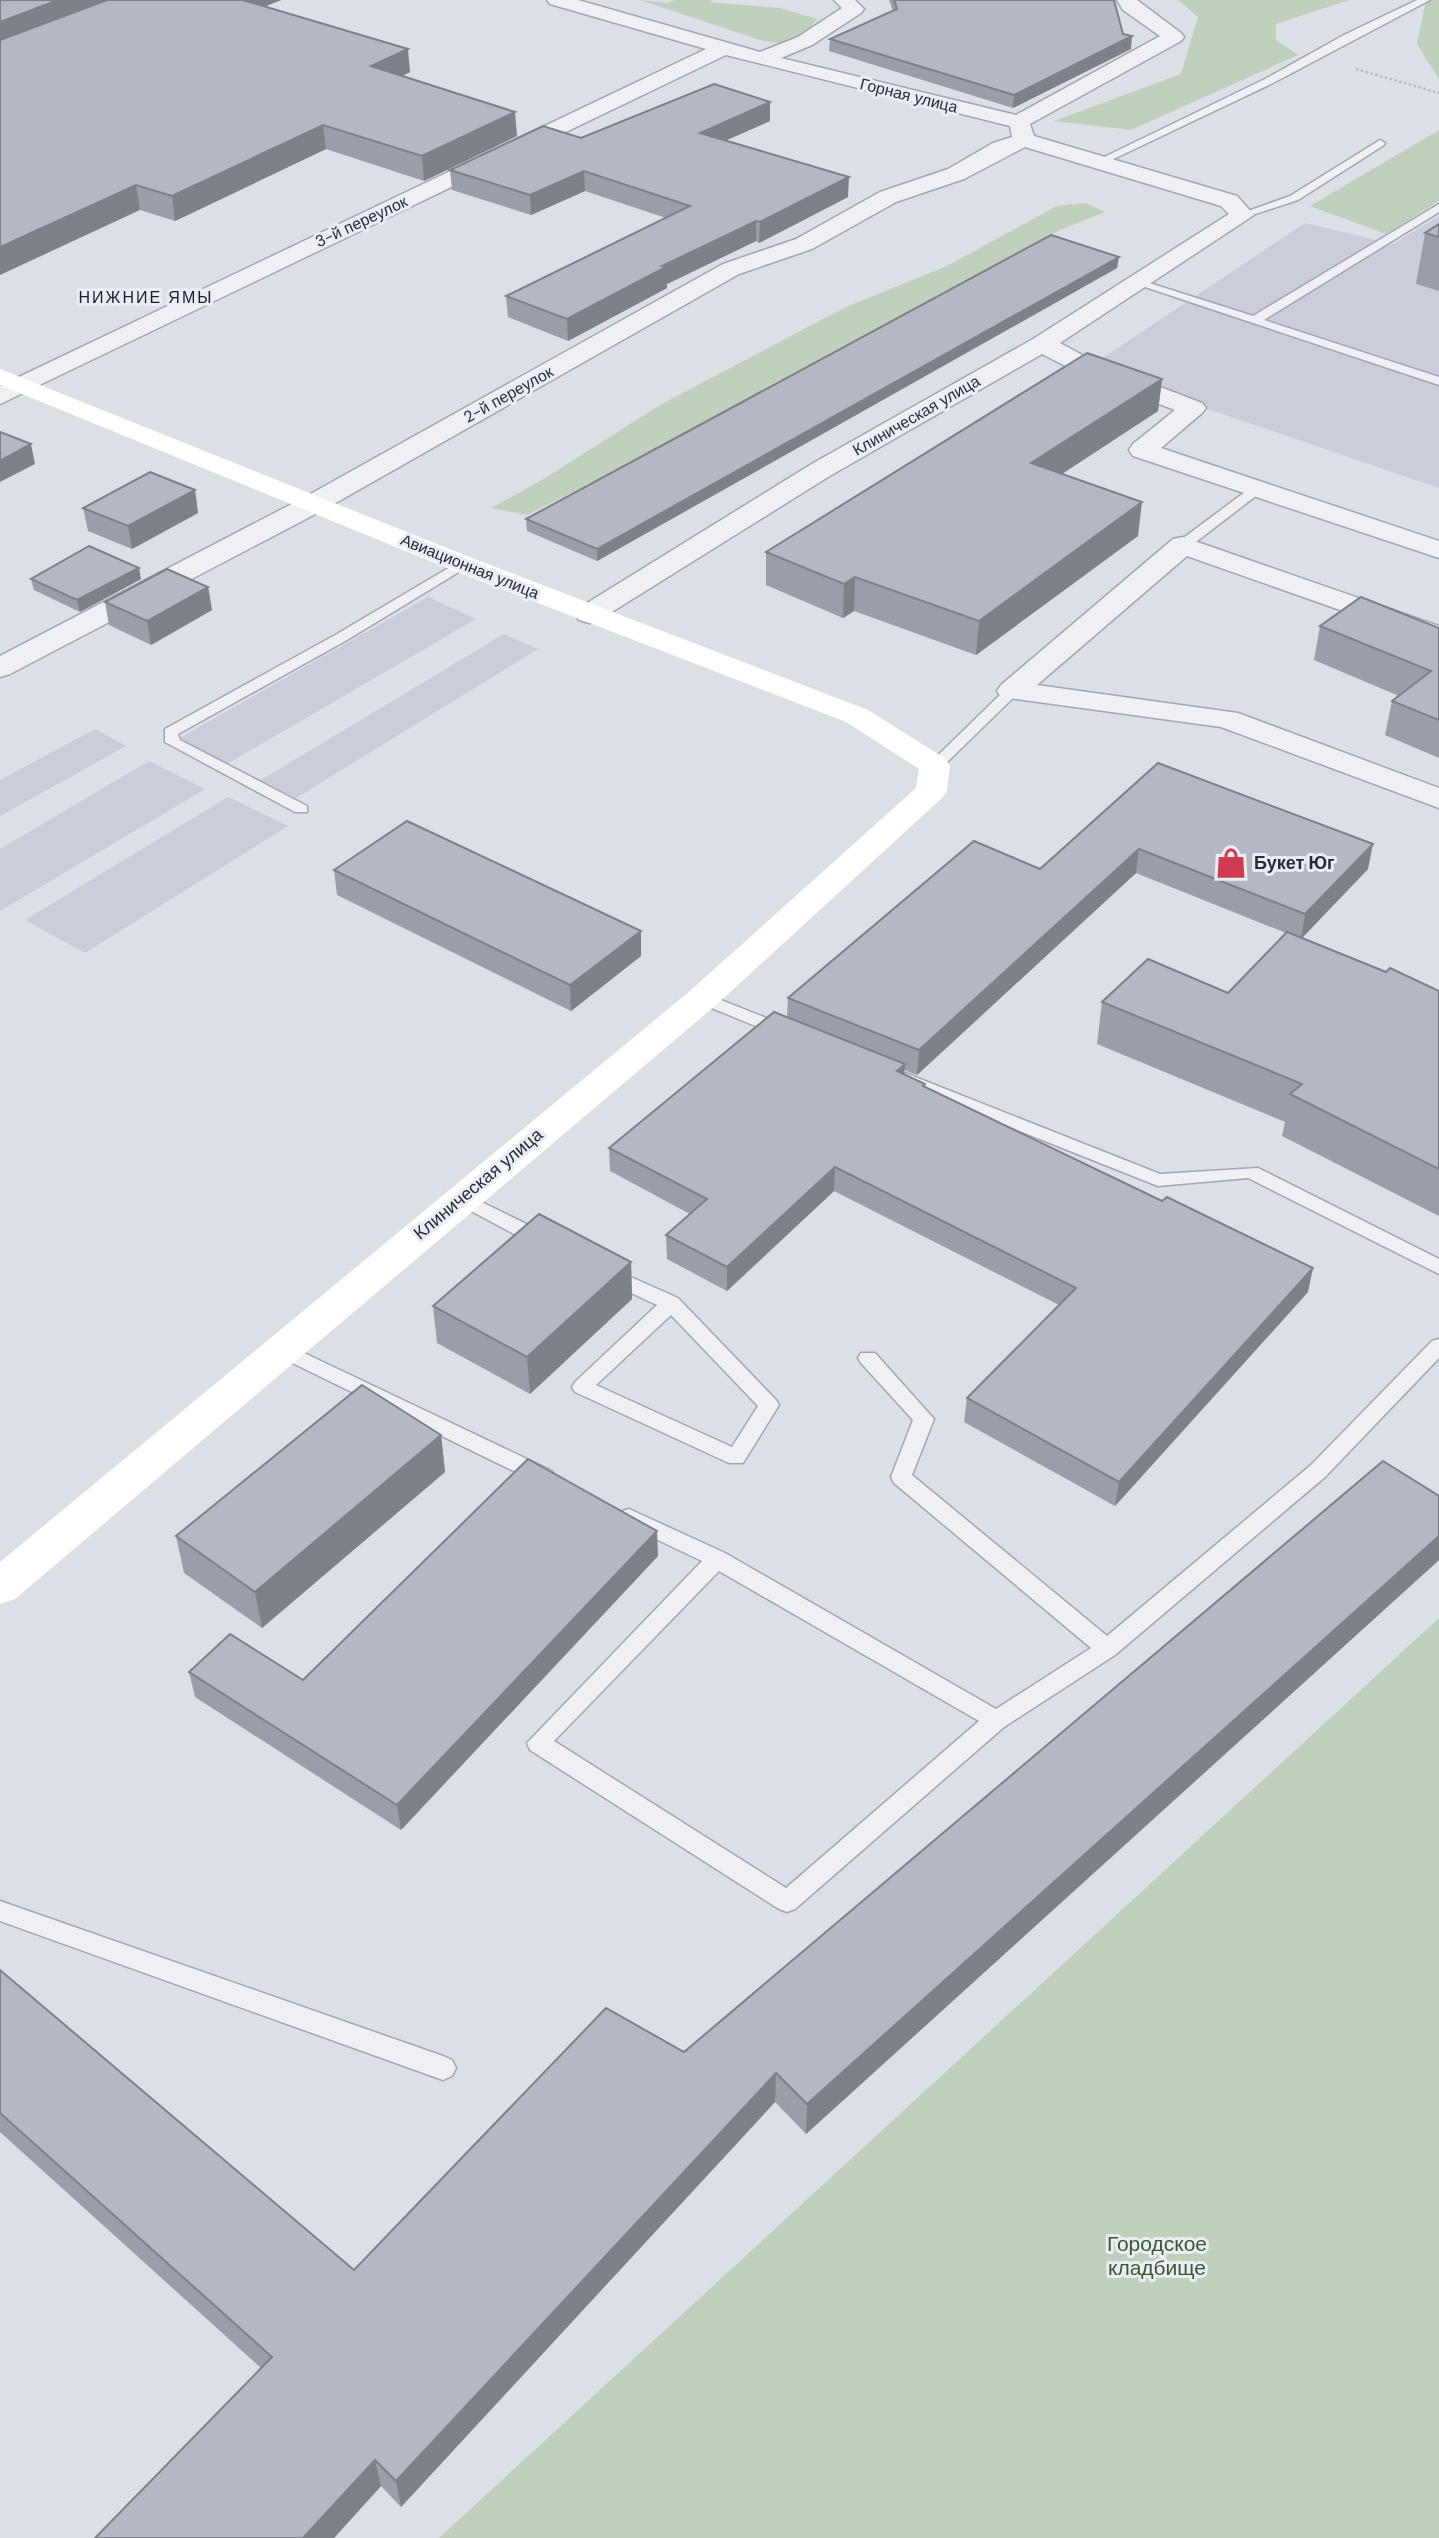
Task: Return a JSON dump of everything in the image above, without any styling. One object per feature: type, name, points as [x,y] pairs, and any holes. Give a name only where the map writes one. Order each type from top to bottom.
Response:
[{"type":"main road","name":"Авиационная улица","points":[[8,386],[315,503],[589,614],[857,716],[935,766]]},
{"type":"main road","name":"Клиническая улица","points":[[0,1587],[461,1198],[703,998],[931,791],[935,766]]},
{"type":"street","name":"Горная улица","points":[[557,0],[1021,131],[1097,163],[1229,201],[1243,215]]},
{"type":"street","points":[[761,59],[805,41],[854,9],[844,0]]},
{"type":"street","name":"2-й переулок","points":[[0,668],[315,503],[731,269],[803,244],[888,197],[956,174],[1001,148],[1021,131],[1174,37],[1130,6],[1127,0]]},
{"type":"street","name":"3-й переулок","points":[[8,386],[723,49]]},
{"type":"street","name":"Клиническая улица","points":[[589,614],[819,471],[1042,344],[1243,215]]},
{"type":"street","points":[[1042,344],[1088,368],[1193,408],[1142,450],[1439,550]]},
{"type":"street","points":[[1012,691],[1183,545],[1439,636]]},
{"type":"street","points":[[1012,691],[1227,719],[1439,799]]},
{"type":"lane","points":[[1097,163],[1425,0]]},
{"type":"lane","points":[[1243,215],[1294,198],[1380,143]]},
{"type":"lane","points":[[1255,320],[1439,207]]},
{"type":"lane","points":[[1136,282],[1439,381]]},
{"type":"lane","points":[[1183,545],[1258,489]]},
{"type":"lane","points":[[301,809],[173,742],[170,732],[342,637],[462,564]]},
{"type":"lane","points":[[935,766],[1012,691]]},
{"type":"lane","points":[[703,998],[804,1039]]},
{"type":"lane","points":[[893,1074],[1158,1180],[1251,1172],[1439,1266]]},
{"type":"lane","points":[[461,1198],[559,1248]]},
{"type":"lane","points":[[595,1267],[670,1303],[769,1405],[736,1458],[582,1387],[670,1303]]},
{"type":"lane","points":[[717,1559],[538,1743],[787,1902],[996,1720],[1107,1649],[1318,1471],[1439,1346]]},
{"type":"lane","points":[[281,1349],[568,1487]]},
{"type":"lane","points":[[868,1357],[924,1419],[901,1477],[1107,1649]]},
{"type":"lane","points":[[605,1505],[717,1559],[996,1720]]},
{"type":"lane","points":[[0,1911],[443,2068]]},
{"type":"path","points":[[1288,70],[1358,69],[1439,93]]},
{"type":"shaded area","points":[[1439,216],[1439,488],[1088,368],[1305,223],[1393,244]]},
{"type":"shaded area","points":[[428,597],[476,619],[227,764],[178,739]]},
{"type":"shaded area","points":[[504,634],[538,649],[296,798],[261,780]]},
{"type":"shaded area","points":[[95,729],[126,746],[0,816],[0,780]]},
{"type":"shaded area","points":[[149,761],[205,789],[0,911],[0,849]]},
{"type":"shaded area","points":[[228,797],[288,826],[85,953],[25,920]]},
{"type":"green space","points":[[640,0],[668,3],[674,0],[713,0],[709,2],[780,8],[817,19],[797,45],[763,41]]},
{"type":"green space","points":[[1178,0],[1349,0],[1276,24],[1276,40],[1298,55],[1131,130],[1054,121],[1181,74],[1198,17]]},
{"type":"green space","points":[[1426,0],[1439,0],[1439,79],[1417,44]]},
{"type":"green space","points":[[1439,130],[1439,201],[1386,234],[1310,206]]},
{"type":"green space","points":[[1086,203],[1105,212],[1060,230],[691,433],[527,515],[491,508],[542,480],[660,405],[846,307],[947,266],[1057,206]]},
{"type":"green space","name":"Городское кладбище","points":[[1439,1618],[1439,2538],[439,2538]]},
{"type":"building","points":[[0,0],[58,0],[0,22]]},
{"type":"building","points":[[107,0],[243,0],[408,49],[371,66],[515,112],[422,156],[323,125],[172,196],[136,185],[0,247],[0,40]]},
{"type":"building","points":[[894,0],[1114,0],[1123,34],[1132,36],[1014,95],[830,39],[897,9]]},
{"type":"building","points":[[714,84],[770,102],[700,133],[849,177],[760,222],[756,221],[662,266],[666,267],[567,319],[506,296],[690,206],[584,171],[530,195],[450,170],[543,126],[581,138]]},
{"type":"building","points":[[1439,224],[1439,237],[1425,233]]},
{"type":"building","points":[[1051,235],[1119,257],[597,549],[526,519]]},
{"type":"building","points":[[1087,353],[1162,379],[1031,463],[1142,502],[979,621],[855,577],[844,584],[766,552]]},
{"type":"building","points":[[0,432],[31,444],[0,461]]},
{"type":"building","points":[[150,472],[195,490],[128,526],[83,508]]},
{"type":"building","points":[[89,546],[139,568],[77,600],[31,579]]},
{"type":"building","points":[[167,569],[208,587],[147,621],[105,602]]},
{"type":"building","points":[[1361,597],[1439,628],[1439,720],[1392,701],[1431,671],[1320,626]]},
{"type":"building","points":[[1158,763],[1373,844],[1305,914],[1139,849],[919,1050],[788,998],[974,841],[1040,869]]},
{"type":"building","points":[[407,821],[641,931],[570,985],[334,870]]},
{"type":"building","points":[[1287,932],[1386,972],[1390,968],[1439,991],[1439,1169],[1290,1094],[1302,1084],[1102,1002],[1148,959],[1228,993]]},
{"type":"building","points":[[774,1012],[905,1064],[897,1071],[925,1084],[923,1086],[1162,1201],[1167,1197],[1313,1268],[1119,1482],[967,1398],[1076,1288],[835,1167],[727,1267],[666,1235],[707,1199],[609,1148]]},
{"type":"building","points":[[539,1214],[631,1262],[527,1357],[433,1306]]},
{"type":"building","points":[[362,1385],[441,1435],[255,1592],[176,1536]]},
{"type":"building","points":[[528,1459],[657,1531],[397,1805],[189,1672],[230,1634],[303,1680]]},
{"type":"building","points":[[1383,1461],[1439,1496],[1439,1536],[807,2104],[776,2073],[396,2481],[375,2460],[303,2538],[95,2538],[272,2357],[0,2113],[0,1970],[354,2270],[606,2008],[684,2052]]},
{"type":"place","name":"Букет Юг","points":[[1231,863]]},
{"type":"district","name":"НИЖНИЕ ЯМЫ","points":[[146,297]]}]
